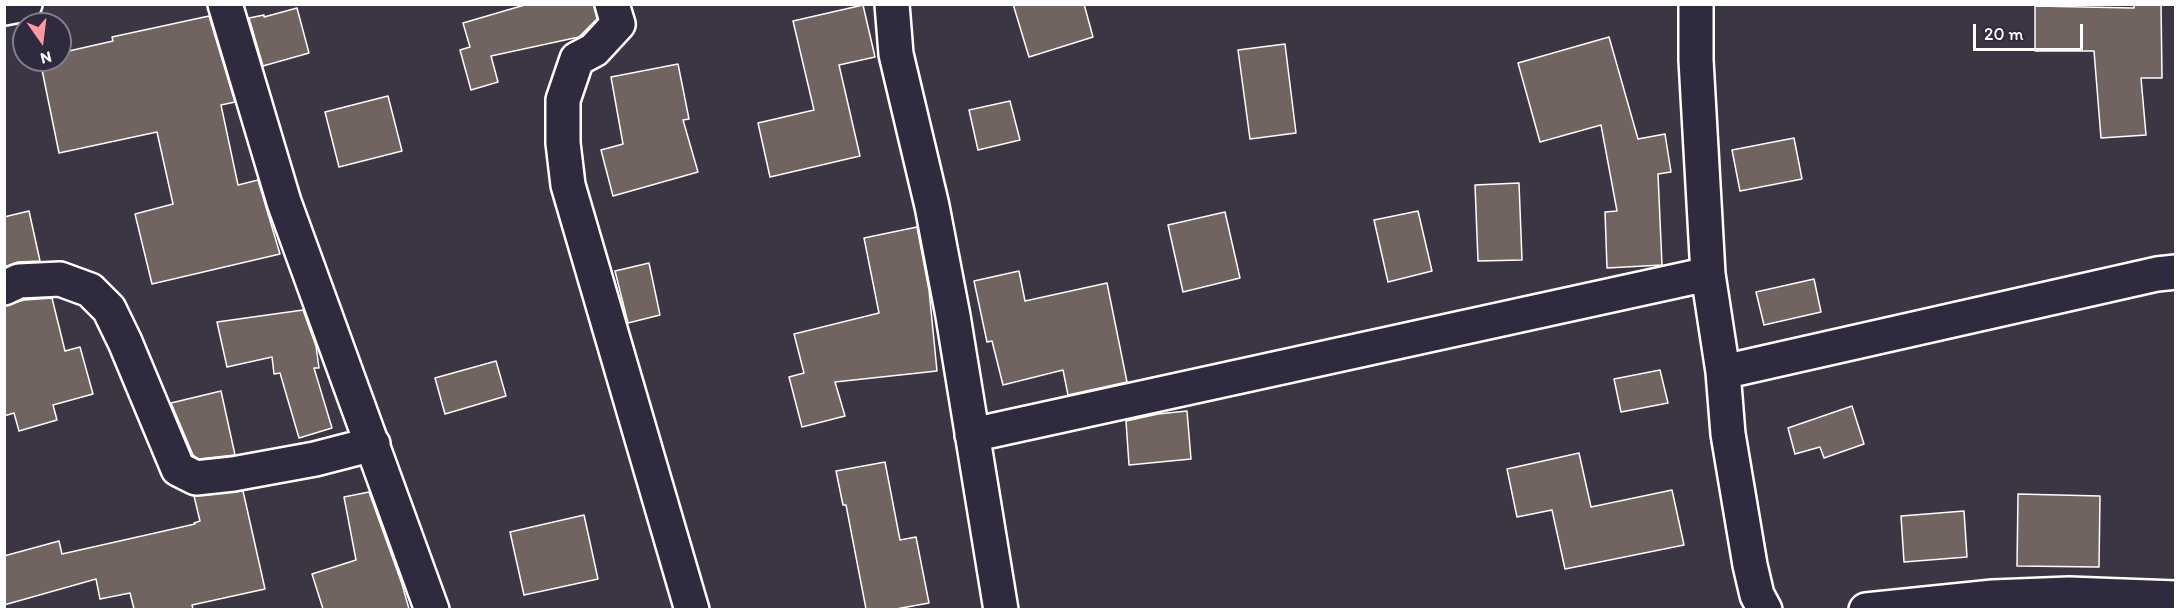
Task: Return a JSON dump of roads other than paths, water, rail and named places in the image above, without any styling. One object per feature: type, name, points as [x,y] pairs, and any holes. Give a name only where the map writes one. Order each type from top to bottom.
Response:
[{"type":"street","points":[[4,8],[25,4]]},
{"type":"street","points":[[225,4],[284,202],[432,609]]},
{"type":"street","points":[[612,4],[618,24],[594,50],[577,59],[563,100],[563,143],[568,185],[692,609]]},
{"type":"street","points":[[891,4],[896,54],[932,206],[953,316],[1001,609]]},
{"type":"street","points":[[1696,4],[1696,60],[1708,274],[1723,372],[1728,434],[1750,566],[1757,596],[1765,609]]},
{"type":"street","points":[[1723,372],[2157,274],[2175,272]]},
{"type":"street","points":[[972,435],[1708,274]]},
{"type":"street","points":[[4,288],[19,281],[60,279],[90,290],[109,309],[178,469],[196,478],[233,474],[315,459],[373,444]]},
{"type":"street","points":[[1866,609],[1993,597],[2090,602],[2175,598]]}]
